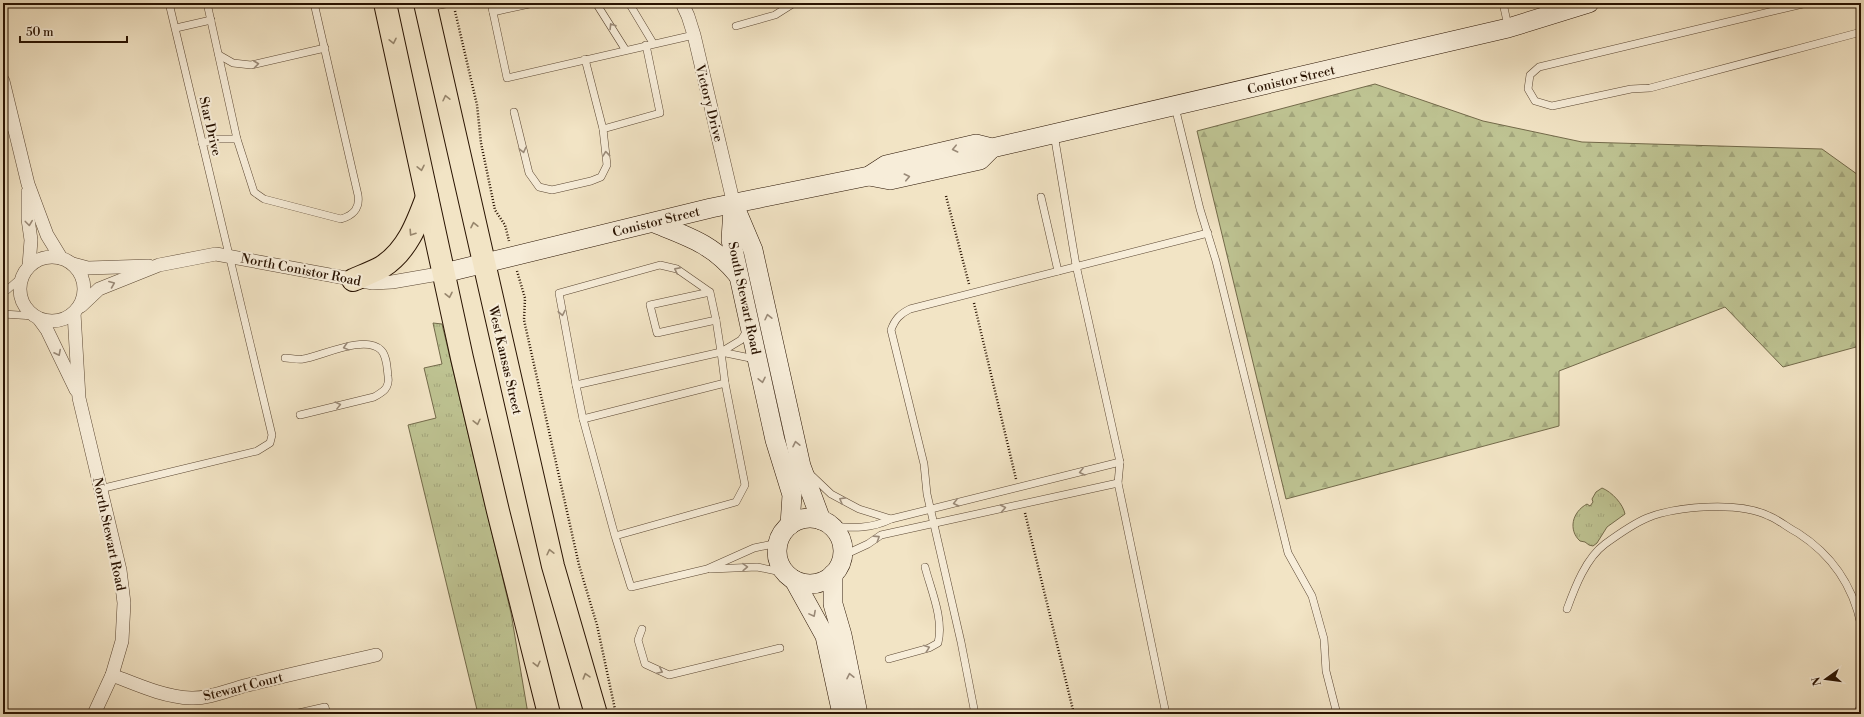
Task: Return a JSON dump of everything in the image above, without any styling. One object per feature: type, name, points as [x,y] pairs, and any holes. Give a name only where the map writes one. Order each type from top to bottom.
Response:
[{"type":"highway","points":[[385,3],[498,511],[549,714]]},
{"type":"highway","name":"West Kansas Street","points":[[426,5],[483,263],[553,566],[596,714]]},
{"type":"highway","points":[[353,280],[382,267],[401,251],[416,227],[427,197]]},
{"type":"main road","name":"Conistor Street","points":[[444,273],[711,208],[869,176],[890,180],[980,160],[992,148],[1508,28],[1589,3]]},
{"type":"main road","name":"South Stewart Road","points":[[734,204],[731,240],[775,440],[792,495],[790,525]]},
{"type":"main road","name":"South Stewart Road","points":[[734,204],[753,250],[801,466],[826,523]]},
{"type":"main road","points":[[654,223],[693,239],[712,249],[725,259],[739,276]]},
{"type":"main road","points":[[790,577],[804,584],[815,584],[825,581],[839,566],[842,556],[842,545],[838,535],[826,523],[811,518],[800,520],[790,525],[782,533],[778,543],[777,554],[780,564],[790,577],[825,636],[842,714]]},
{"type":"main road","points":[[833,574],[833,604],[842,635],[858,714]]},
{"type":"street","name":"Victory Drive","points":[[682,3],[694,35],[734,204]]},
{"type":"street","points":[[3,81],[9,128],[47,235],[67,261],[79,270],[83,279],[84,297],[78,310],[66,319],[58,322],[48,322],[36,318],[26,308],[21,298],[20,287],[26,271],[31,240],[28,219],[28,184]]},
{"type":"street","name":"North Conistor Road","points":[[78,310],[99,289],[158,265],[197,256],[216,254],[373,283],[392,282],[444,273]]},
{"type":"street","points":[[26,271],[44,258],[67,261]]},
{"type":"street","name":"North Conistor Road","points":[[67,261],[88,268],[158,265]]},
{"type":"street","name":"North Stewart Road","points":[[78,310],[79,398]]},
{"type":"street","name":"North Stewart Road","points":[[36,318],[47,330],[79,398],[120,570],[124,603],[122,641],[112,675],[94,714]]},
{"type":"street","name":"Stewart Court","points":[[112,675],[149,689],[175,696],[193,698],[216,694],[376,655]]},
{"type":"lane","name":"Star Drive","points":[[100,489],[257,451],[270,444],[272,435],[169,3]]},
{"type":"lane","points":[[207,3],[237,138],[254,192],[258,196],[281,204],[341,219],[353,214],[359,203],[314,3]]},
{"type":"lane","points":[[426,5],[451,3]]},
{"type":"lane","points":[[491,3],[507,78],[625,49],[694,35]]},
{"type":"lane","points":[[493,12],[534,3]]},
{"type":"lane","points":[[596,3],[625,49]]},
{"type":"lane","points":[[629,3],[653,43]]},
{"type":"lane","points":[[736,26],[775,15],[794,3]]},
{"type":"lane","points":[[1503,3],[1508,28]]},
{"type":"lane","points":[[1807,3],[1540,67],[1530,75],[1528,89],[1535,101],[1552,106],[1631,89],[1650,88],[1861,32]]},
{"type":"lane","points":[[176,28],[211,20]]},
{"type":"lane","points":[[603,129],[660,113],[646,45]]},
{"type":"lane","points":[[218,55],[233,63],[251,65],[325,48]]},
{"type":"lane","points":[[514,112],[529,173],[540,187],[552,190],[591,181],[601,177],[607,165],[603,129],[585,59]]},
{"type":"lane","points":[[1175,106],[1240,357],[1288,553],[1312,596],[1324,639],[1326,670],[1337,714]]},
{"type":"lane","points":[[1054,134],[1076,266],[1120,462],[1118,483],[1166,714]]},
{"type":"lane","points":[[202,143],[217,139],[237,138]]},
{"type":"lane","points":[[1040,197],[1058,271]]},
{"type":"lane","points":[[975,714],[961,642],[935,523],[927,494],[924,464],[891,330],[894,322],[900,314],[910,309],[1208,233]]},
{"type":"lane","points":[[615,536],[736,502],[745,485],[725,383],[716,320],[710,292],[677,269],[660,265],[559,293],[583,419],[615,536],[631,587],[706,569],[754,548],[778,543]]},
{"type":"lane","points":[[3,292],[7,290],[26,271]]},
{"type":"lane","points":[[710,292],[650,305],[657,333],[716,320]]},
{"type":"lane","points":[[3,314],[36,318]]},
{"type":"lane","points":[[576,385],[721,352],[740,340],[750,327]]},
{"type":"lane","points":[[285,358],[302,359],[352,346],[369,344],[381,350],[387,362],[389,381],[385,391],[374,397],[300,415]]},
{"type":"lane","points":[[721,352],[758,360]]},
{"type":"lane","points":[[583,419],[725,383]]},
{"type":"lane","points":[[826,523],[854,528],[878,526],[891,519],[1120,462]]},
{"type":"lane","points":[[801,466],[831,494],[858,509],[891,519]]},
{"type":"lane","points":[[842,556],[868,544],[881,535],[1118,483]]},
{"type":"lane","points":[[1567,609],[1575,585],[1585,568],[1604,544],[1646,519],[1692,507],[1736,508],[1768,515],[1815,544],[1841,573],[1858,611],[1861,625]]},
{"type":"lane","points":[[706,569],[757,567],[790,577]]},
{"type":"lane","points":[[889,659],[929,648],[938,643],[940,634],[938,617],[925,567]]},
{"type":"lane","points":[[642,630],[638,640],[645,664],[669,675],[780,648]]},
{"type":"lane","points":[[1857,714],[1861,705]]},
{"type":"lane","points":[[294,714],[325,708],[327,714]]},
{"type":"path","points":[[455,10],[477,105],[481,143],[494,210],[504,225]]},
{"type":"path","points":[[946,196],[964,266]]},
{"type":"path","points":[[525,298],[524,320],[579,565],[597,625],[616,714]]},
{"type":"green space","points":[[1375,84],[1483,121],[1582,142],[1822,149],[1861,177],[1861,348],[1856,347],[1783,367],[1725,307],[1559,371],[1559,426],[1286,499],[1197,131]]},
{"type":"green space","points":[[433,323],[442,324],[511,613],[528,714],[478,714],[408,425],[436,418],[424,368],[442,364]]},
{"type":"green space","points":[[1602,488],[1610,492],[1622,506],[1625,514],[1607,527],[1597,543],[1593,546],[1580,541],[1576,537],[1573,521],[1582,507],[1587,504],[1590,506],[1596,492]]}]
